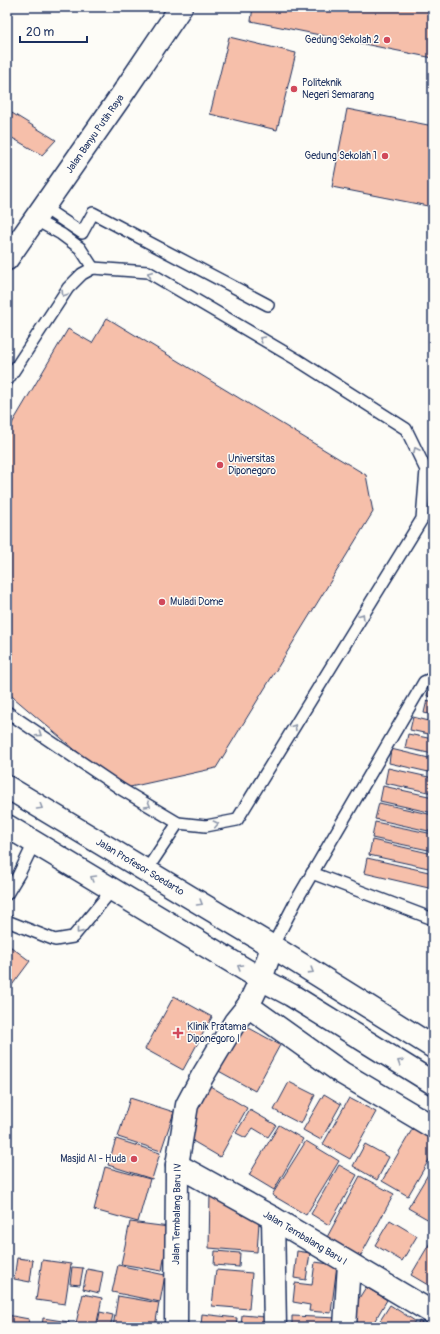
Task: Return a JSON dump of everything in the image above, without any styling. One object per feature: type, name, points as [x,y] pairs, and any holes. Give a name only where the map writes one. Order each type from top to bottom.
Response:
[{"type":"street","name":"Jalan Banyu Putih Raya","points":[[7,259],[181,7]]},
{"type":"street","name":"Jalan Profesor Soedarto","points":[[7,787],[272,947],[433,1047]]},
{"type":"street","points":[[7,826],[261,979],[291,995],[433,1083]]},
{"type":"street","points":[[261,979],[272,947]]},
{"type":"street","name":"Jalan Tembalang Baru IV","points":[[176,1327],[177,1165],[187,1106],[202,1077],[235,1022],[248,1006],[261,979]]},
{"type":"street","points":[[248,1006],[342,1073],[433,1127]]},
{"type":"street","name":"Jalan Tembalang Baru I","points":[[177,1165],[273,1218],[433,1312]]},
{"type":"street","points":[[273,1218],[275,1327]]},
{"type":"street","points":[[345,1327],[349,1264]]},
{"type":"lane","points":[[38,213],[60,234],[80,248],[93,268]]},
{"type":"lane","points":[[38,213],[82,232],[93,214],[268,305]]},
{"type":"lane","points":[[7,381],[68,288],[82,274],[93,268],[148,272],[296,359],[406,429],[426,470],[422,519],[237,820],[206,826],[178,823],[121,789],[7,712]]},
{"type":"lane","points":[[272,947],[312,873],[424,682],[433,678]]},
{"type":"lane","points":[[146,871],[178,823]]},
{"type":"lane","points":[[7,894],[19,874],[34,843]]},
{"type":"lane","points":[[312,873],[433,920]]},
{"type":"lane","points":[[7,921],[55,940],[73,937],[112,890]]},
{"type":"building","name":"Gedung Sekolah 2","points":[[253,7],[433,7],[433,58],[251,21]]},
{"type":"building","points":[[229,37],[296,53],[277,130],[210,114]]},
{"type":"building","name":"Gedung Sekolah 1","points":[[347,109],[433,126],[433,207],[332,187]]},
{"type":"building","points":[[7,110],[56,140],[42,155],[7,135]]},
{"type":"building","name":"Muladi Dome","points":[[107,318],[366,475],[373,512],[216,768],[121,789],[7,692],[7,432],[68,329],[92,343]]},
{"type":"building","points":[[431,681],[433,682],[433,697],[427,696]]},
{"type":"building","points":[[427,700],[433,702],[433,715],[424,713]]},
{"type":"building","points":[[413,717],[433,722],[433,735],[410,730]]},
{"type":"building","points":[[408,734],[433,739],[433,754],[405,748]]},
{"type":"building","points":[[391,749],[433,759],[433,773],[389,763]]},
{"type":"building","points":[[388,768],[433,778],[433,793],[385,783]]},
{"type":"building","points":[[383,786],[433,797],[433,813],[380,801]]},
{"type":"building","points":[[379,803],[433,815],[433,832],[375,819]]},
{"type":"building","points":[[375,822],[433,834],[433,851],[372,838]]},
{"type":"building","points":[[372,840],[433,854],[433,869],[369,855]]},
{"type":"building","points":[[367,858],[433,873],[433,889],[364,873]]},
{"type":"building","points":[[7,944],[30,961],[7,992]]},
{"type":"building","name":"Klinik Pratama Diponegoro I","points":[[174,996],[212,1017],[183,1070],[145,1049]]},
{"type":"building","points":[[240,1023],[280,1045],[255,1091],[215,1069]]},
{"type":"building","points":[[289,1082],[315,1095],[301,1124],[274,1110]]},
{"type":"building","points":[[205,1083],[247,1108],[220,1157],[191,1140],[194,1107]]},
{"type":"building","points":[[324,1094],[341,1104],[321,1140],[303,1130]]},
{"type":"building","points":[[130,1098],[174,1112],[161,1151],[118,1137]]},
{"type":"building","points":[[349,1098],[376,1112],[350,1159],[323,1144]]},
{"type":"building","points":[[250,1110],[276,1125],[268,1137],[253,1128],[246,1138],[236,1133]]},
{"type":"building","points":[[279,1125],[303,1139],[274,1190],[249,1175]]},
{"type":"building","points":[[413,1128],[433,1139],[433,1153],[408,1196],[382,1181]]},
{"type":"building","name":"Masjid Al - Huda","points":[[116,1139],[160,1153],[152,1179],[108,1165]]},
{"type":"building","points":[[306,1141],[339,1161],[306,1215],[272,1195]]},
{"type":"building","points":[[365,1144],[389,1157],[377,1180],[353,1166]]},
{"type":"building","points":[[339,1165],[357,1175],[329,1225],[311,1214]]},
{"type":"building","points":[[433,1166],[433,1213],[429,1220],[408,1208]]},
{"type":"building","points":[[105,1167],[150,1179],[138,1222],[94,1210]]},
{"type":"building","points":[[360,1176],[394,1194],[360,1257],[326,1239]]},
{"type":"building","points":[[210,1193],[259,1222],[257,1252],[209,1248]]},
{"type":"building","points":[[390,1220],[417,1236],[402,1261],[375,1245]]},
{"type":"building","points":[[130,1222],[169,1227],[162,1271],[121,1264]]},
{"type":"building","points":[[431,1241],[433,1242],[433,1288],[411,1275]]},
{"type":"building","points":[[215,1251],[240,1253],[239,1267],[214,1265]]},
{"type":"building","points":[[297,1251],[310,1253],[306,1280],[294,1278]]},
{"type":"building","points":[[17,1258],[33,1260],[30,1282],[14,1279]]},
{"type":"building","points":[[42,1260],[71,1264],[65,1304],[36,1300]]},
{"type":"building","points":[[315,1262],[337,1265],[331,1313],[309,1311],[310,1305],[293,1302],[295,1283],[312,1285]]},
{"type":"building","points":[[118,1265],[165,1275],[160,1302],[112,1292]]},
{"type":"building","points":[[72,1267],[83,1268],[80,1285],[70,1284]]},
{"type":"building","points":[[87,1269],[103,1272],[99,1293],[83,1289]]},
{"type":"building","points":[[216,1270],[252,1273],[249,1309],[212,1306]]},
{"type":"building","points":[[366,1287],[387,1300],[371,1327],[360,1327],[346,1319]]},
{"type":"building","points":[[83,1294],[102,1298],[96,1327],[75,1327]]},
{"type":"building","points":[[118,1296],[159,1303],[155,1327],[113,1327]]},
{"type":"building","points":[[390,1305],[415,1321],[411,1327],[376,1327]]},
{"type":"building","points":[[100,1312],[113,1315],[110,1327],[97,1327]]},
{"type":"building","points":[[202,1314],[237,1318],[236,1327],[201,1327]]},
{"type":"building","points":[[7,1315],[29,1319],[28,1327],[7,1327]]},
{"type":"building","points":[[242,1315],[265,1317],[264,1327],[241,1327]]},
{"type":"building","points":[[292,1316],[338,1318],[338,1327],[292,1327]]},
{"type":"building","points":[[43,1318],[69,1322],[68,1327],[42,1327]]},
{"type":"building","points":[[419,1321],[429,1327],[416,1327]]},
{"type":"place","name":"Gedung Sekolah 2","points":[[387,40]]},
{"type":"place","name":"Politeknik Negeri Semarang","points":[[294,89]]},
{"type":"place","name":"Gedung Sekolah 1","points":[[385,156]]},
{"type":"place","name":"Universitas Diponegoro","points":[[220,465]]},
{"type":"place","name":"Muladi Dome","points":[[162,602]]},
{"type":"place","name":"Klinik Pratama Diponegoro I","points":[[178,1033]]},
{"type":"place","name":"Masjid Al - Huda","points":[[134,1159]]}]
